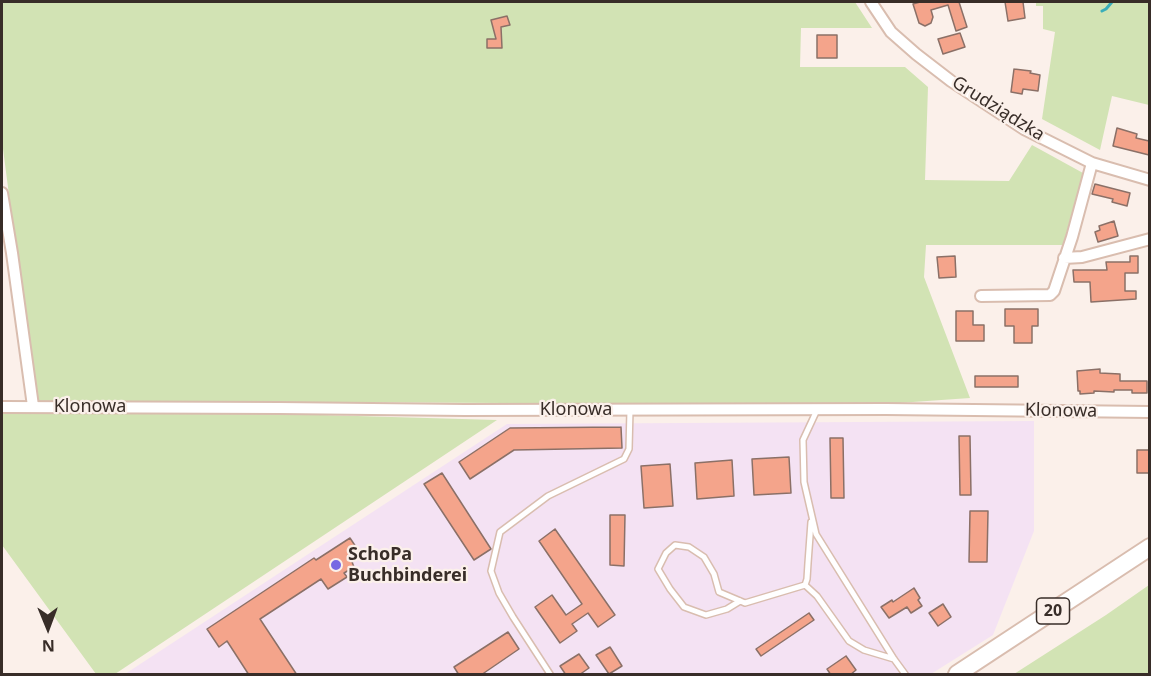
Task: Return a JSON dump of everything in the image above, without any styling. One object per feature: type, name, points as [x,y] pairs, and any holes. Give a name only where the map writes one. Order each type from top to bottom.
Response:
[{"type":"main road","name":"20","points":[[957,675],[1149,547]]},
{"type":"street","name":"Grudziądzka","points":[[871,2],[891,32],[916,54],[951,81],[1024,129],[1092,163],[1149,180]]},
{"type":"street","points":[[981,296],[1050,295],[1054,291],[1072,237],[1092,163]]},
{"type":"street","points":[[2,193],[33,406]]},
{"type":"street","points":[[1065,258],[1082,257],[1149,239]]},
{"type":"street","name":"Klonowa","points":[[2,407],[886,409],[1149,412]]},
{"type":"lane","points":[[550,675],[504,601],[490,571],[500,532],[548,496],[624,459],[629,449],[630,410]]},
{"type":"lane","points":[[817,410],[803,440],[804,482],[816,534],[905,675]]},
{"type":"lane","points":[[805,585],[812,514]]},
{"type":"lane","points":[[740,601],[727,609],[706,615],[684,607],[658,569],[666,553],[675,545],[690,547],[704,557],[714,574],[719,592],[745,603],[805,585]]},
{"type":"lane","points":[[805,585],[817,596],[849,641],[864,650],[894,659]]},
{"type":"shaded area","points":[[1034,421],[1034,531],[993,635],[931,674],[125,674],[507,424]]},
{"type":"green space","points":[[2,2],[855,2],[872,28],[801,28],[800,67],[905,67],[928,87],[925,180],[1009,181],[1032,145],[1083,173],[1063,245],[926,245],[924,277],[970,398],[870,405],[321,402],[322,415],[497,420],[115,674],[96,674],[2,545],[2,412],[37,411],[2,141]]},
{"type":"green space","points":[[1036,2],[1149,2],[1149,105],[1112,96],[1100,150],[1042,119],[1055,32],[1043,29],[1043,6],[1036,6]]},
{"type":"green space","points":[[1149,585],[1149,674],[1014,674],[1106,615]]},
{"type":"building","points":[[959,2],[967,27],[956,31],[948,5],[931,10],[933,17],[931,23],[925,26],[919,23],[913,4]]},
{"type":"building","points":[[1005,2],[1023,2],[1025,18],[1008,21]]},
{"type":"building","points":[[507,16],[510,25],[501,27],[502,48],[487,48],[487,39],[496,39],[491,20]]},
{"type":"building","points":[[960,33],[965,47],[943,54],[938,39]]},
{"type":"building","points":[[817,35],[837,35],[837,58],[817,58]]},
{"type":"building","points":[[1014,69],[1031,71],[1030,73],[1040,75],[1038,91],[1023,89],[1022,94],[1011,92]]},
{"type":"building","points":[[1117,128],[1137,134],[1136,138],[1149,141],[1149,155],[1113,146]]},
{"type":"building","points":[[1095,184],[1130,193],[1127,206],[1112,202],[1113,199],[1092,194]]},
{"type":"building","points":[[1114,221],[1118,236],[1098,242],[1095,232],[1100,230],[1099,226]]},
{"type":"building","points":[[955,256],[956,277],[939,278],[937,257]]},
{"type":"building","points":[[1130,256],[1138,256],[1138,273],[1125,273],[1125,291],[1136,291],[1136,299],[1091,302],[1090,282],[1074,282],[1073,270],[1107,270],[1106,262],[1130,262]]},
{"type":"building","points":[[1005,309],[1038,309],[1038,326],[1032,326],[1032,343],[1014,343],[1014,326],[1005,326]]},
{"type":"building","points":[[956,311],[973,311],[973,325],[984,325],[984,341],[956,341]]},
{"type":"building","points":[[1100,369],[1100,373],[1120,374],[1120,381],[1147,381],[1147,393],[1114,390],[1114,392],[1094,391],[1094,393],[1080,394],[1077,371]]},
{"type":"building","points":[[975,376],[1018,376],[1018,387],[975,387]]},
{"type":"building","points":[[621,427],[622,448],[514,450],[470,479],[459,462],[510,428]]},
{"type":"building","points":[[959,436],[970,436],[971,495],[960,495]]},
{"type":"building","points":[[830,438],[843,438],[844,498],[831,498]]},
{"type":"building","points":[[1137,450],[1149,450],[1149,473],[1137,473]]},
{"type":"building","points":[[789,457],[791,493],[754,495],[752,459]]},
{"type":"building","points":[[732,460],[734,496],[697,499],[695,463]]},
{"type":"building","points":[[670,464],[673,506],[644,508],[641,466]]},
{"type":"building","points":[[442,473],[491,549],[474,560],[424,484]]},
{"type":"building","points":[[970,511],[988,511],[987,562],[969,562]]},
{"type":"building","points":[[610,515],[625,515],[624,566],[610,565]]},
{"type":"building","points":[[555,529],[615,615],[598,627],[588,613],[572,624],[577,631],[560,643],[535,607],[552,595],[566,615],[582,604],[539,541]]},
{"type":"building","points":[[350,538],[362,556],[352,562],[354,567],[344,573],[347,577],[328,589],[321,579],[260,619],[297,675],[249,675],[227,641],[219,647],[207,629],[314,558],[316,560]]},
{"type":"building","points":[[914,588],[922,606],[911,613],[907,607],[889,618],[881,607]]},
{"type":"building","points":[[943,604],[951,617],[938,626],[929,613]]},
{"type":"building","points":[[809,613],[814,620],[761,656],[756,649]]},
{"type":"building","points":[[508,632],[519,649],[481,675],[459,675],[454,667]]},
{"type":"building","points":[[610,647],[622,666],[609,674],[596,655]]},
{"type":"building","points":[[579,654],[589,668],[579,675],[566,675],[560,666]]},
{"type":"building","points":[[846,656],[856,670],[850,675],[831,675],[827,669]]},
{"type":"waterway","points":[[1102,11],[1112,2]]},
{"type":"place","name":"SchoPa Buchbinderei","points":[[336,565]]}]
